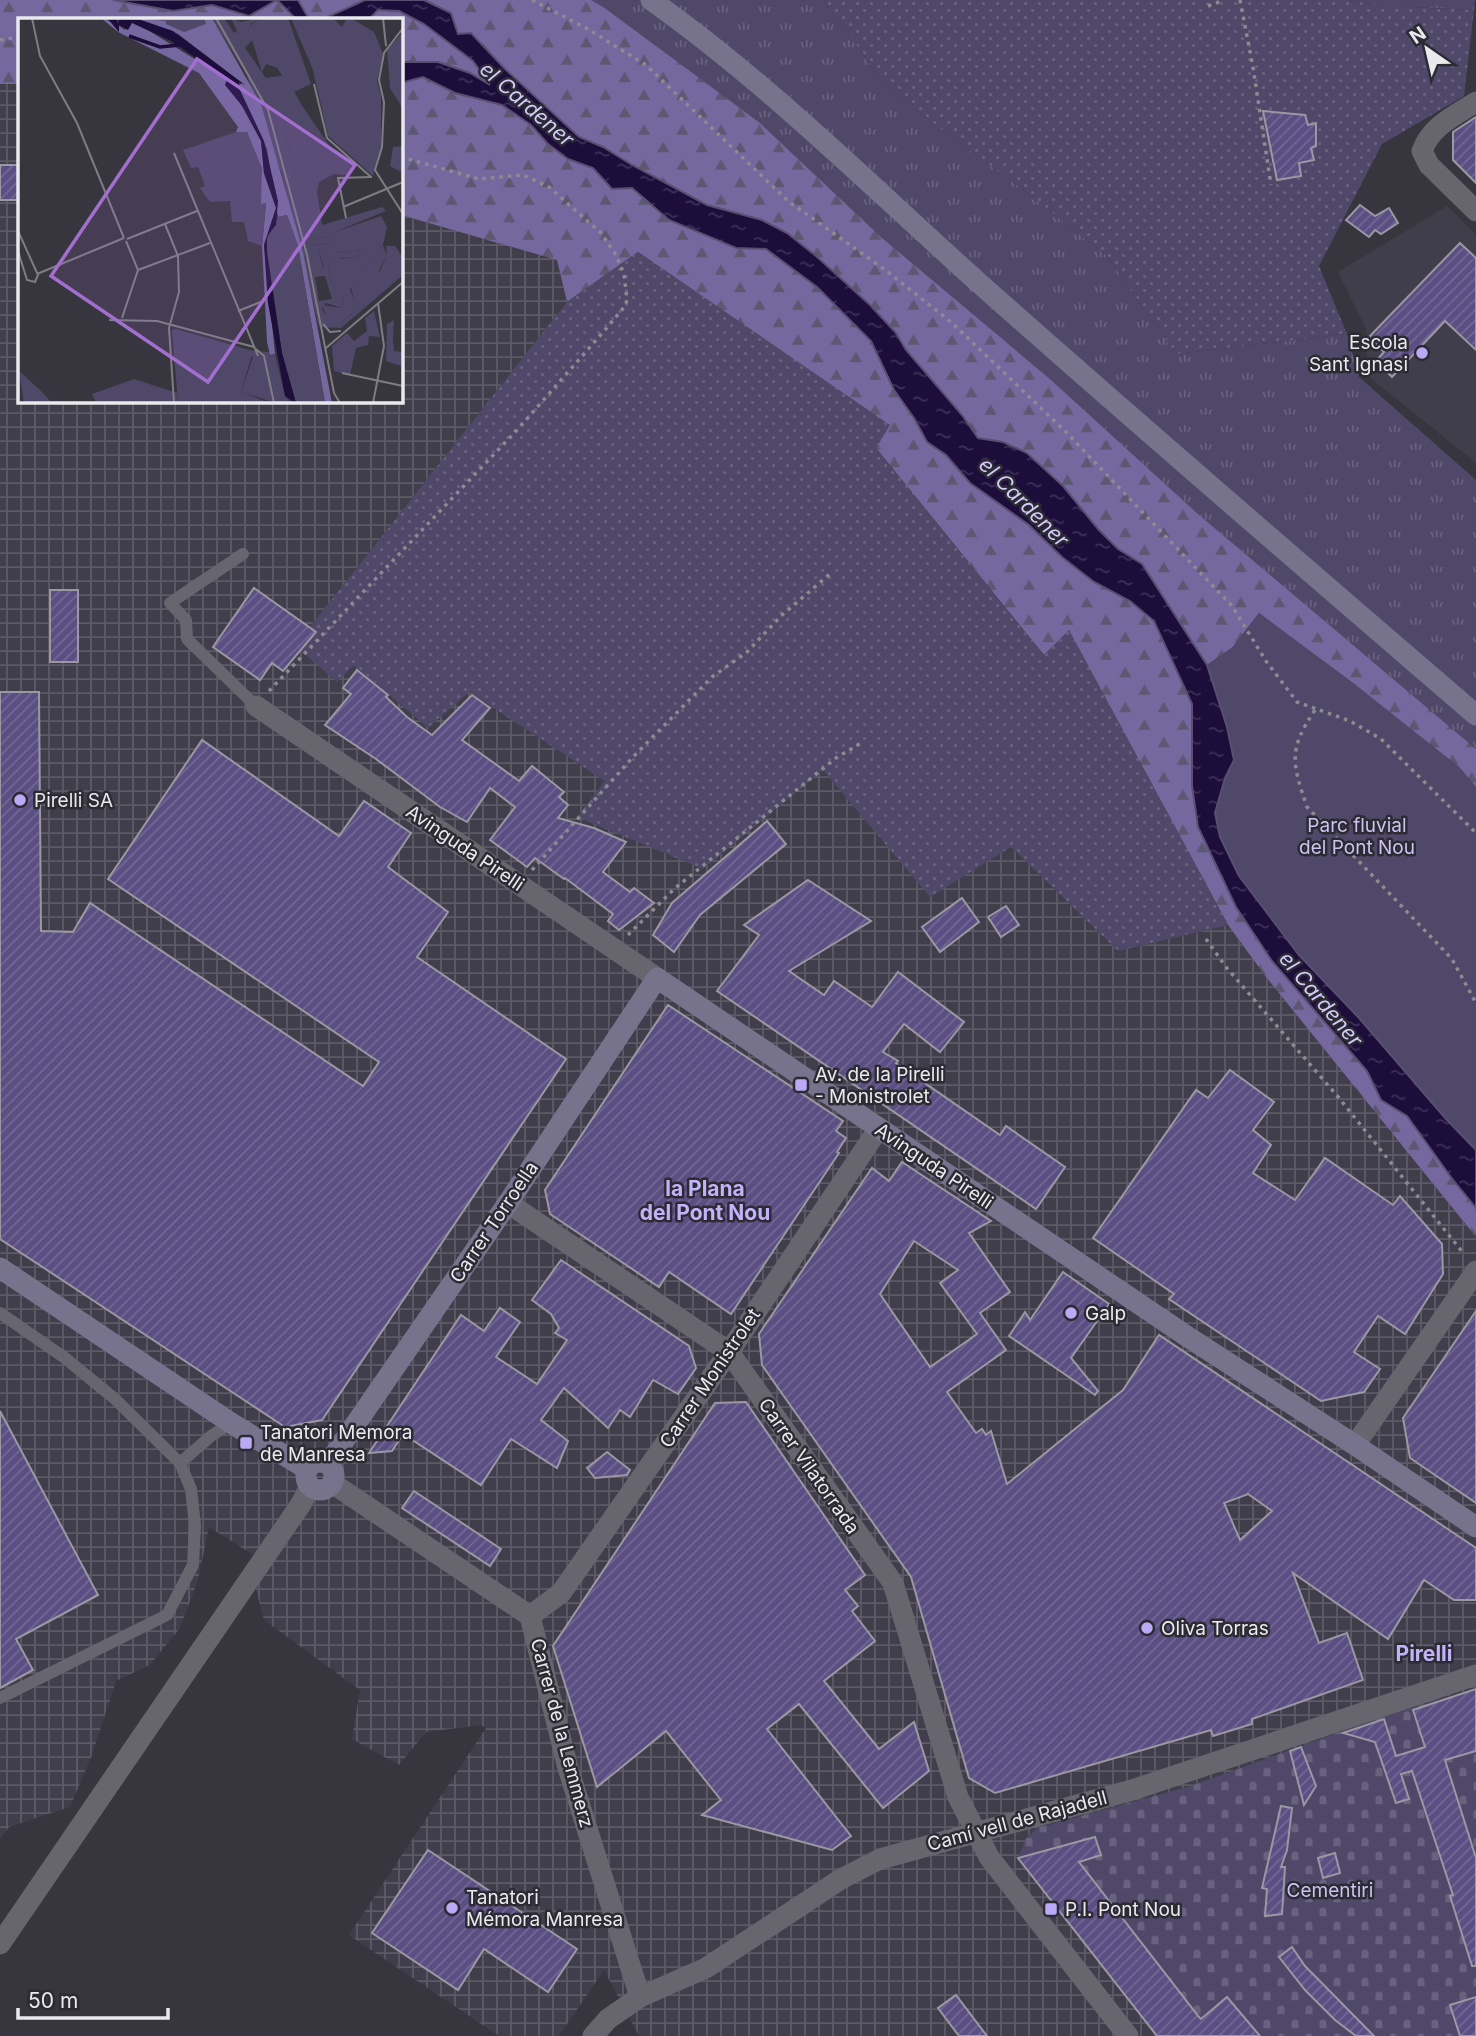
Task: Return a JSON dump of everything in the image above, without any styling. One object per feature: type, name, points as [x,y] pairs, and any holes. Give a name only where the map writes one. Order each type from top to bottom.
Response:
[{"type":"street","points":[[651,0],[680,20],[814,132],[1139,424],[1476,715]]},
{"type":"street","points":[[1476,103],[1443,122],[1427,138],[1422,151],[1430,165],[1476,211]]},
{"type":"street","name":"Avinguda Pirelli","points":[[256,706],[1188,1337],[1476,1527]]},
{"type":"street","name":"Carrer Torroella","points":[[319,1476],[508,1203],[657,978]]},
{"type":"street","name":"Carrer Monistrolet","points":[[530,1616],[561,1593],[729,1352],[878,1128]]},
{"type":"street","name":"Carrer Vilatorrada","points":[[508,1203],[729,1352],[893,1583],[958,1797],[974,1832],[989,1857],[1128,2036]]},
{"type":"street","points":[[1355,1445],[1472,1265]]},
{"type":"street","points":[[0,1268],[231,1423],[319,1476],[0,1944]]},
{"type":"street","name":"Carrer de la Lemmerz","points":[[319,1476],[530,1616],[568,1768],[640,1997]]},
{"type":"street","name":"Camí vell de Rajadell","points":[[593,2036],[608,2019],[640,1997],[706,1968],[841,1879],[870,1864],[974,1832],[1132,1790],[1476,1675]]},
{"type":"lane","points":[[243,554],[170,603],[186,620],[187,639],[256,706]]},
{"type":"lane","points":[[0,1313],[65,1358],[115,1399],[180,1463],[191,1489],[195,1525],[193,1565],[167,1615],[0,1698]]},
{"type":"lane","points":[[180,1463],[211,1436],[231,1423]]},
{"type":"path","points":[[532,0],[586,28],[646,65],[788,201],[884,269],[951,322],[1065,430],[1232,607],[1287,692],[1297,702],[1350,721],[1381,739],[1476,833]]},
{"type":"path","points":[[1208,6],[1224,0]]},
{"type":"path","points":[[1240,0],[1271,185]]},
{"type":"path","points":[[0,40],[18,37]]},
{"type":"path","points":[[256,706],[518,429],[605,330],[627,300],[624,274],[616,255],[601,233],[549,187],[523,175],[479,179],[402,157]]},
{"type":"path","points":[[519,884],[564,838],[634,757],[712,677],[747,652],[781,616],[831,573]]},
{"type":"path","points":[[1315,710],[1294,747],[1296,776],[1307,807],[1452,959],[1476,1003]]},
{"type":"path","points":[[614,949],[674,889],[836,758],[861,743]]},
{"type":"path","points":[[1206,939],[1226,967],[1356,1118],[1472,1265]]},
{"type":"shaded area","points":[[0,84],[18,84],[18,402],[402,402],[402,215],[558,260],[567,302],[310,627],[316,632],[337,681],[354,665],[428,728],[469,692],[605,781],[577,817],[823,770],[930,896],[1011,847],[1118,951],[1228,925],[1266,977],[1476,1237],[1476,1688],[1372,1720],[1194,1785],[1037,1828],[1026,1838],[1157,2036],[639,2036],[604,1970],[559,2036],[499,2036],[349,1935],[486,1728],[481,1725],[426,1732],[399,1765],[352,1739],[360,1690],[264,1620],[253,1578],[258,1558],[209,1527],[198,1580],[180,1628],[150,1665],[116,1681],[92,1755],[70,1807],[9,1827],[0,1839]]},
{"type":"shaded area","name":"Escola Sant Ignasi","points":[[1447,206],[1476,235],[1476,463],[1368,376],[1366,329],[1338,272]]},
{"type":"green space","points":[[0,0],[113,0],[173,11],[212,5],[249,16],[277,0],[295,18],[18,18],[18,84],[0,84]]},
{"type":"green space","points":[[298,0],[366,1],[325,18],[308,18]]},
{"type":"green space","points":[[424,0],[591,0],[760,123],[881,237],[1050,379],[1198,514],[1476,749],[1476,787],[1459,767],[1259,613],[1233,647],[1207,665],[1142,564],[1118,549],[1003,442],[978,438],[895,333],[870,305],[816,256],[787,233],[762,220],[707,205],[603,147],[579,137],[505,69],[483,44],[458,34]]},
{"type":"green space","points":[[591,0],[823,0],[890,91],[1106,255],[1176,354],[1347,334],[1359,377],[1476,480],[1476,749],[1198,514],[1050,379],[881,237],[760,123]]},
{"type":"green space","points":[[823,0],[1348,0],[1386,6],[1474,10],[1464,96],[1382,144],[1319,266],[1347,334],[1176,354],[1106,255],[890,91]]},
{"type":"green space","points":[[1348,0],[1475,0],[1474,10],[1386,6]]},
{"type":"green space","points":[[377,10],[399,11],[424,24],[473,61],[492,86],[448,66],[402,62],[402,18],[370,18]]},
{"type":"green space","points":[[423,77],[455,93],[502,105],[531,125],[548,144],[568,159],[593,168],[612,189],[632,188],[669,220],[736,248],[766,249],[817,287],[871,341],[894,390],[927,442],[946,455],[970,483],[1029,525],[1062,557],[1094,582],[1130,601],[1154,621],[1192,704],[1198,827],[1236,907],[1272,961],[1367,1071],[1381,1100],[1407,1116],[1476,1208],[1476,1237],[1266,977],[1228,925],[1069,631],[1044,655],[876,448],[889,425],[638,252],[567,302],[557,260],[402,215],[402,83]]},
{"type":"green space","points":[[638,252],[890,425],[876,448],[1044,655],[1069,630],[1228,925],[1118,951],[1011,847],[930,897],[823,770],[703,869],[577,817],[605,781],[469,692],[428,728],[354,665],[337,682],[300,650],[315,632],[310,627],[567,302]]},
{"type":"green space","name":"Parc fluvial del Pont Nou","points":[[1259,613],[1459,767],[1476,787],[1476,1150],[1299,955],[1239,876],[1220,837],[1215,813],[1225,778],[1234,759],[1227,727],[1207,665],[1233,647]]},
{"type":"green space","name":"Cementiri","points":[[1476,1688],[1476,2036],[1157,2036],[1018,1858],[1026,1838],[1037,1828],[1194,1785],[1372,1720]]},
{"type":"water","points":[[113,0],[277,0],[249,16],[212,5],[173,11]]},
{"type":"water","points":[[277,0],[298,0],[308,18],[295,18]]},
{"type":"water","name":"el Cardener","points":[[365,0],[424,0],[451,13],[458,34],[471,33],[505,69],[579,137],[603,147],[707,205],[762,220],[787,233],[870,305],[896,333],[906,350],[962,415],[978,438],[1003,442],[1027,453],[1063,486],[1118,549],[1142,564],[1207,665],[1227,727],[1234,760],[1225,778],[1215,813],[1220,837],[1239,876],[1299,955],[1476,1150],[1476,1208],[1407,1116],[1381,1100],[1367,1071],[1272,961],[1236,907],[1198,827],[1192,786],[1192,704],[1154,621],[1130,601],[1094,582],[1062,557],[1029,525],[970,483],[946,455],[927,442],[894,390],[871,341],[817,287],[766,249],[736,248],[669,220],[632,188],[612,189],[593,168],[568,159],[548,144],[531,125],[502,105],[455,93],[423,77],[402,83],[402,62],[438,62],[470,73],[490,85],[473,61],[424,24],[399,11],[378,10],[370,18],[325,18]]},
{"type":"building","points":[[1263,111],[1305,115],[1308,125],[1316,123],[1316,146],[1311,148],[1314,160],[1299,163],[1301,176],[1277,180]]},
{"type":"building","points":[[1476,117],[1476,183],[1453,160],[1453,132]]},
{"type":"building","points":[[0,165],[18,165],[18,200],[0,200]]},
{"type":"building","points":[[1360,205],[1375,216],[1389,208],[1398,223],[1381,234],[1375,230],[1369,237],[1346,220]]},
{"type":"building","points":[[1460,243],[1476,258],[1476,350],[1445,321],[1392,377],[1376,361],[1384,352],[1369,337]]},
{"type":"building","points":[[254,588],[316,632],[283,671],[272,663],[260,680],[213,647]]},
{"type":"building","points":[[50,590],[78,590],[78,662],[50,662]]},
{"type":"building","points":[[357,670],[388,695],[386,697],[407,717],[432,735],[472,695],[490,708],[462,740],[519,781],[532,766],[564,792],[559,797],[568,805],[558,818],[594,828],[626,842],[603,872],[630,892],[634,888],[654,903],[619,930],[608,921],[613,914],[565,878],[535,858],[527,867],[490,840],[515,807],[490,788],[467,822],[440,807],[325,725],[351,694],[343,688]]},
{"type":"building","points":[[0,692],[39,692],[41,931],[73,932],[90,903],[363,1086],[379,1062],[108,879],[202,740],[339,836],[364,801],[411,833],[388,867],[448,912],[417,957],[566,1059],[322,1420],[285,1427],[0,1239]]},
{"type":"building","points":[[767,821],[786,844],[700,915],[674,952],[653,935],[672,903]]},
{"type":"building","points":[[808,880],[871,921],[789,971],[824,995],[834,981],[872,1007],[898,972],[964,1022],[940,1052],[904,1024],[883,1052],[1000,1135],[1006,1126],[1065,1167],[1036,1209],[717,991],[759,935],[744,925]]},
{"type":"building","points":[[962,898],[979,922],[940,952],[922,927]]},
{"type":"building","points":[[1006,906],[1019,925],[1001,937],[988,917]]},
{"type":"building","points":[[668,1005],[843,1121],[836,1131],[846,1138],[837,1152],[839,1153],[731,1314],[669,1272],[659,1287],[550,1214],[545,1190]]},
{"type":"building","points":[[1230,1070],[1274,1102],[1253,1130],[1271,1145],[1253,1173],[1295,1200],[1325,1158],[1393,1205],[1400,1196],[1442,1244],[1443,1274],[1405,1334],[1378,1316],[1354,1352],[1380,1369],[1364,1392],[1321,1401],[1169,1299],[1174,1294],[1093,1238],[1196,1090],[1208,1098]]},
{"type":"building","points":[[902,1162],[991,1221],[969,1233],[1010,1292],[980,1313],[1006,1350],[947,1392],[976,1433],[982,1429],[986,1435],[991,1431],[1007,1484],[1123,1390],[1159,1335],[1476,1548],[1476,1600],[1454,1600],[1424,1580],[1388,1639],[1293,1573],[1319,1643],[1347,1633],[1363,1680],[1252,1719],[1252,1724],[1213,1736],[1211,1730],[995,1793],[969,1778],[911,1577],[762,1365],[759,1334],[872,1168],[889,1181]],"holes":[[[914,1241],[958,1270],[940,1283],[977,1334],[930,1367],[880,1294]],[[1248,1494],[1272,1511],[1240,1540],[1224,1503]]]},
{"type":"building","points":[[561,1260],[689,1346],[696,1368],[678,1394],[653,1380],[630,1417],[620,1410],[608,1428],[564,1388],[541,1420],[568,1441],[557,1468],[511,1439],[481,1485],[403,1434],[392,1451],[369,1453],[461,1315],[484,1331],[500,1308],[520,1322],[496,1357],[537,1384],[567,1340],[555,1333],[559,1328],[551,1314],[532,1300]]},
{"type":"building","points":[[1063,1272],[1109,1304],[1071,1358],[1098,1391],[1095,1395],[1009,1336],[1025,1312],[1030,1320]]},
{"type":"building","points":[[1476,1311],[1476,1503],[1410,1458],[1403,1418]]},
{"type":"building","points":[[746,1402],[865,1575],[845,1590],[858,1606],[852,1611],[875,1641],[824,1681],[879,1749],[914,1722],[929,1771],[883,1808],[799,1704],[767,1729],[851,1836],[832,1850],[702,1815],[721,1800],[666,1731],[597,1787],[553,1646],[715,1403]]},
{"type":"building","points":[[0,1411],[98,1595],[16,1639],[33,1670],[0,1688]]},
{"type":"building","points":[[607,1452],[630,1470],[627,1475],[595,1478],[587,1468]]},
{"type":"building","points":[[414,1491],[501,1549],[490,1566],[402,1508]]},
{"type":"building","points":[[1476,1689],[1476,1751],[1445,1760],[1476,1858],[1476,1966],[1472,1966],[1450,1896],[1453,1895],[1412,1771],[1401,1774],[1409,1799],[1396,1803],[1375,1742],[1343,1733],[1384,1719],[1396,1756],[1425,1747],[1413,1710]]},
{"type":"building","points":[[1301,1747],[1316,1786],[1304,1805],[1290,1751]]},
{"type":"building","points":[[1281,1806],[1292,1808],[1287,1850],[1281,1867],[1285,1867],[1282,1914],[1265,1916],[1267,1889],[1262,1888]]},
{"type":"building","points":[[1095,1837],[1101,1855],[1079,1862],[1199,2017],[1201,2019],[1227,1997],[1260,2036],[1157,2036],[1018,1858]]},
{"type":"building","name":"Tanatori Mémora Manresa","points":[[428,1850],[577,1949],[548,1992],[484,1949],[458,1990],[372,1933]]},
{"type":"building","points":[[1335,1853],[1340,1873],[1323,1878],[1318,1858]]},
{"type":"building","points":[[1292,1947],[1305,1966],[1374,2036],[1356,2036],[1335,2020],[1305,1990],[1279,1957]]},
{"type":"building","points":[[956,1995],[987,2036],[959,2036],[938,2008]]},
{"type":"building","points":[[1476,1997],[1476,2036],[1460,2036],[1450,2005]]},
{"type":"place","name":"Escola Sant Ignasi","points":[[1422,353]]},
{"type":"place","name":"Pirelli SA","points":[[20,800]]},
{"type":"place","name":"Av. de la Pirelli - Monistrolet","points":[[801,1085]]},
{"type":"place","name":"Galp","points":[[1071,1313]]},
{"type":"place","name":"Tanatori Memora de Manresa","points":[[246,1443]]},
{"type":"place","name":"Oliva Torras","points":[[1147,1628]]},
{"type":"place","name":"Tanatori Mémora Manresa","points":[[452,1908]]},
{"type":"place","name":"P.I. Pont Nou","points":[[1051,1909]]},
{"type":"district","name":"la Plana del Pont Nou","points":[[705,1200]]},
{"type":"district","name":"Pirelli","points":[[1424,1653]]}]
